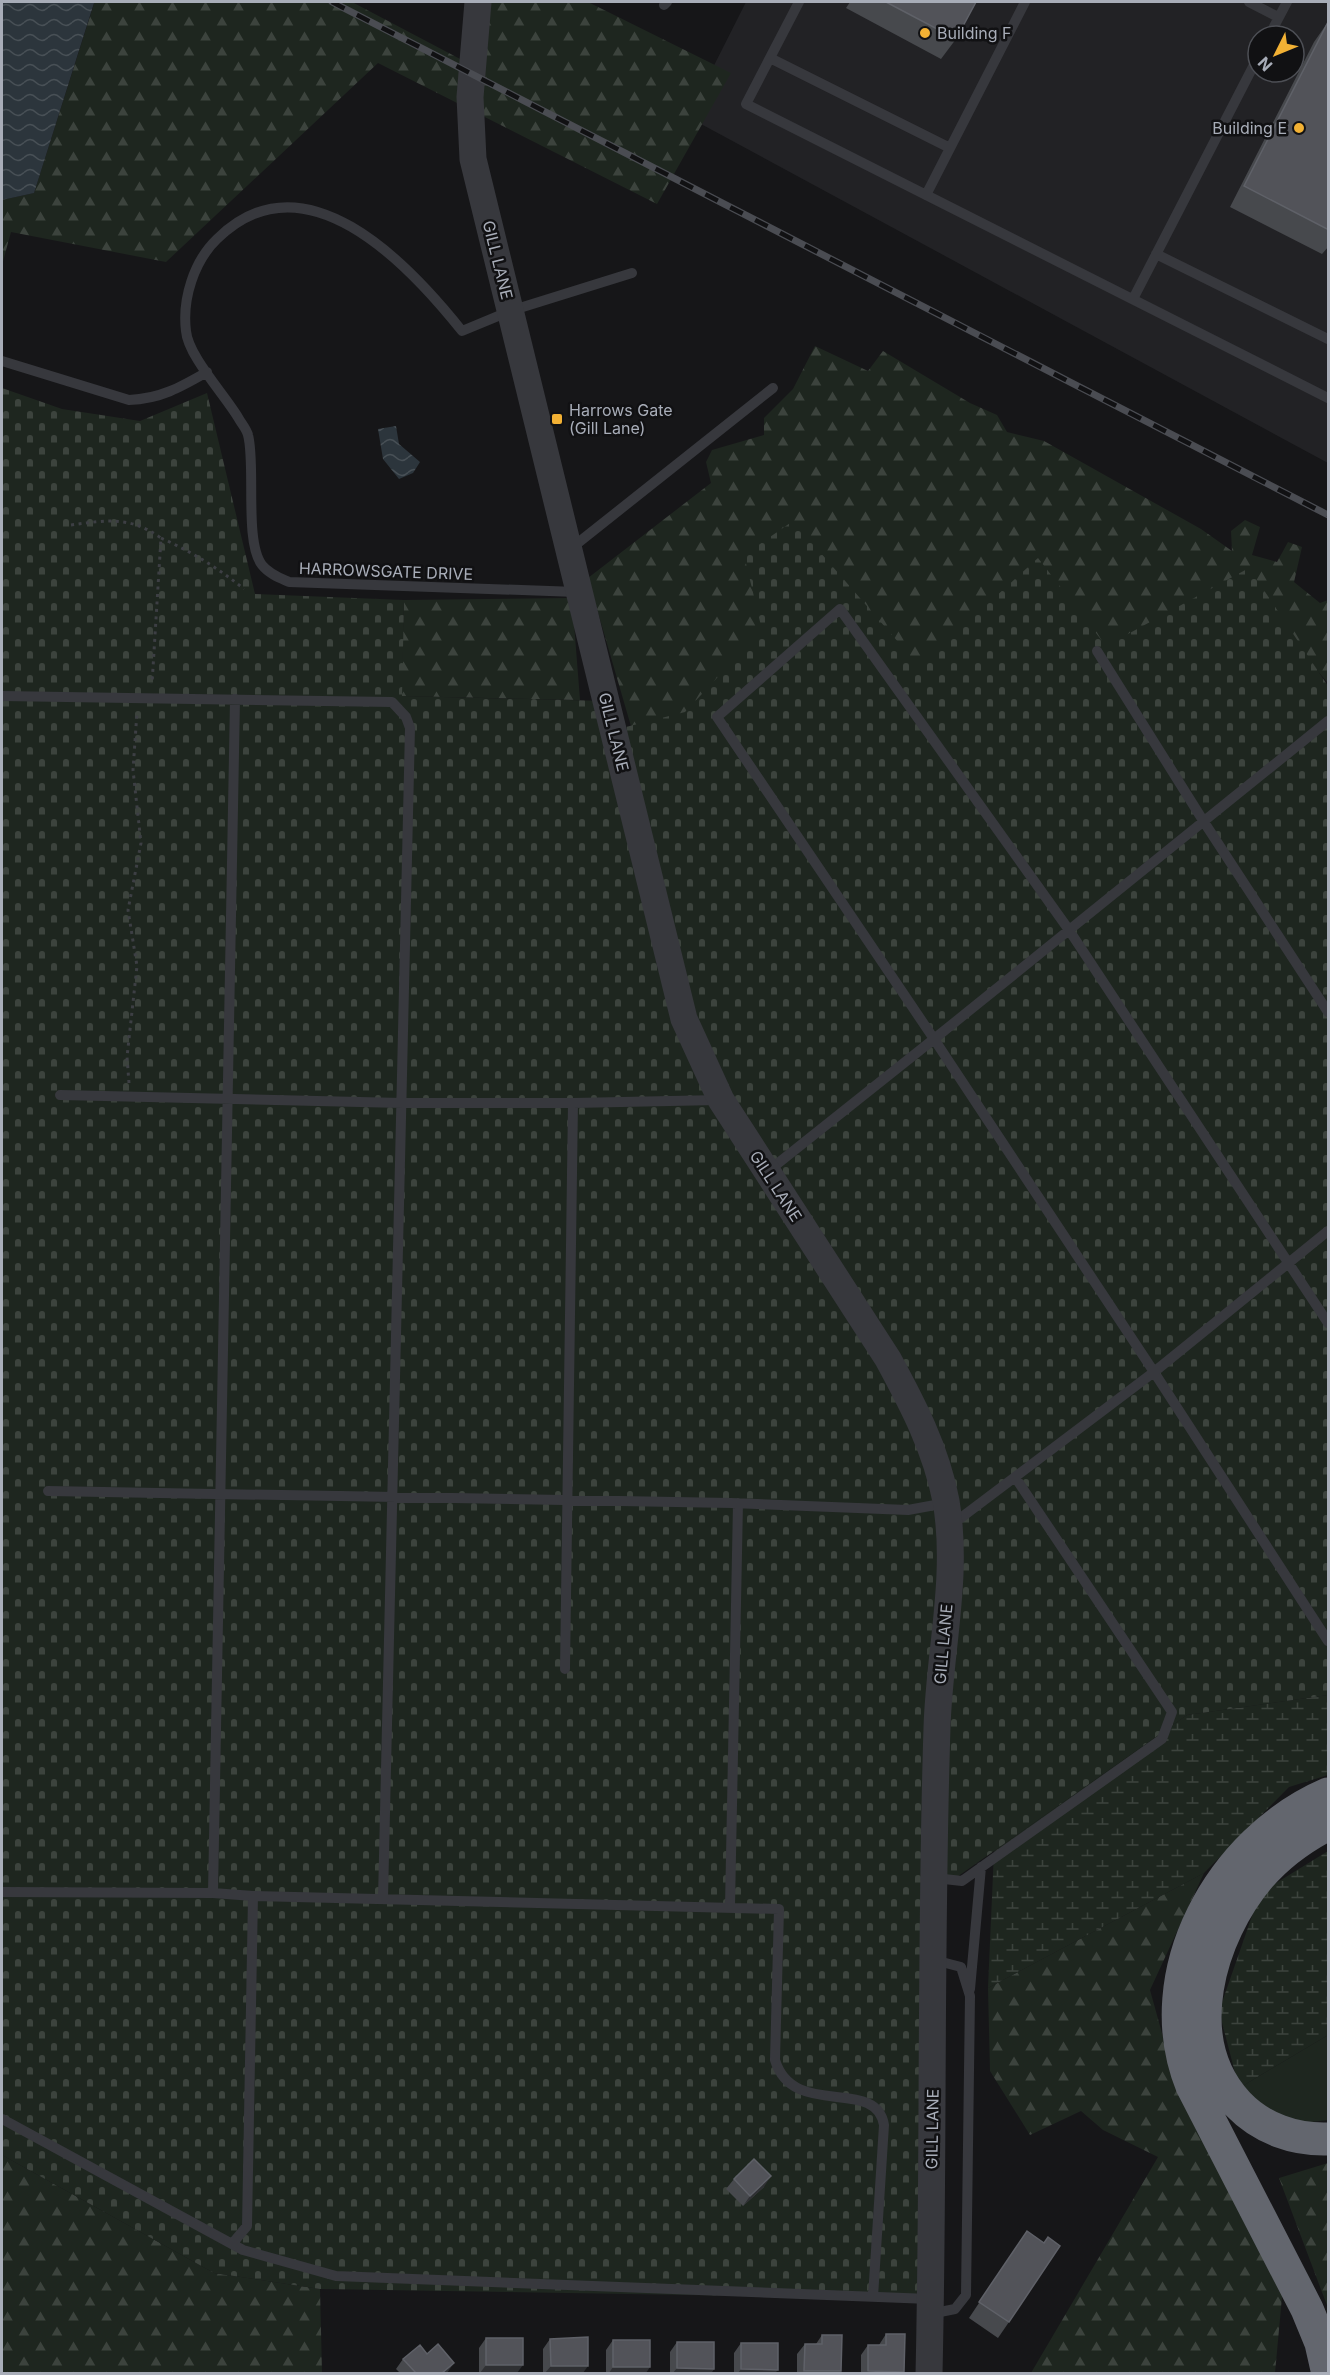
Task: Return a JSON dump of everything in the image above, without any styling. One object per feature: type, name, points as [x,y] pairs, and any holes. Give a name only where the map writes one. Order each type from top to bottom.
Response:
[{"type":"highway","points":[[1328,2373],[1321,2343],[1307,2309],[1192,2086],[1182,2054],[1178,2018],[1181,1983],[1189,1952],[1214,1894],[1233,1866],[1265,1833],[1290,1814],[1329,1794]]},
{"type":"highway","points":[[1329,1824],[1303,1838],[1275,1861],[1260,1875],[1236,1910],[1214,1960],[1205,2027],[1210,2058],[1216,2073],[1243,2110],[1270,2128],[1298,2138],[1329,2139]]},
{"type":"street","name":"GILL LANE","points":[[477,2],[470,97],[473,159],[540,427],[577,592],[684,1019],[720,1100],[888,1359],[907,1394],[938,1464],[948,1514],[950,1575],[937,1727],[929,2373]]},
{"type":"lane","points":[[799,2],[746,104],[1329,398]]},
{"type":"lane","points":[[926,195],[1025,2]]},
{"type":"lane","points":[[1249,2],[1278,18]]},
{"type":"lane","points":[[1275,24],[1287,2]]},
{"type":"lane","points":[[770,58],[950,148]]},
{"type":"lane","points":[[1134,299],[1246,80]]},
{"type":"lane","name":"HARROWSGATE DRIVE","points":[[577,592],[289,582],[273,575],[262,564],[256,552],[248,434],[224,393],[191,351],[186,332],[185,312],[189,286],[214,243],[231,225],[254,212],[304,208],[337,218],[373,241],[406,269],[462,332],[510,311],[632,273]]},
{"type":"lane","points":[[1156,254],[1329,339]]},
{"type":"lane","points":[[2,361],[129,400],[150,400],[170,393],[207,372]]},
{"type":"lane","points":[[568,552],[773,388]]},
{"type":"lane","points":[[1329,1323],[1070,930],[840,609],[717,717],[934,1039],[1329,1641]]},
{"type":"lane","points":[[1097,651],[1204,822],[1329,1012]]},
{"type":"lane","points":[[2,696],[392,702],[405,717],[410,728],[383,1899]]},
{"type":"lane","points":[[213,1893],[235,699]]},
{"type":"lane","points":[[767,1172],[1329,721]]},
{"type":"lane","points":[[60,1095],[402,1102],[720,1100]]},
{"type":"lane","points":[[565,1670],[573,1102]]},
{"type":"lane","points":[[48,1491],[738,1503],[908,1510],[948,1514],[1015,1477],[1154,1372],[1329,1231]]},
{"type":"lane","points":[[935,1878],[962,1881],[1162,1739],[1172,1712],[1015,1477]]},
{"type":"lane","points":[[730,1906],[738,1503]]},
{"type":"lane","points":[[2,2119],[243,2250],[336,2277],[873,2297],[955,2309],[966,2295],[970,1996],[981,1867]]},
{"type":"lane","points":[[2,1892],[213,1893],[253,1896],[730,1906],[778,1909],[775,2060],[779,2074],[796,2089],[861,2101],[876,2107],[882,2114],[884,2125],[873,2297]]},
{"type":"lane","points":[[232,2244],[247,2226],[253,1896]]},
{"type":"lane","points":[[934,1960],[962,1967],[970,1996]]},
{"type":"path","points":[[71,525],[110,520],[131,522],[146,527],[161,538],[189,550],[216,567],[244,589]]},
{"type":"path","points":[[151,698],[161,538]]},
{"type":"path","points":[[130,1097],[127,1057],[137,966],[128,910],[141,843],[133,770],[138,698]]},
{"type":"shaded area","points":[[746,2],[1328,2],[1328,463],[688,117]]},
{"type":"green space","points":[[92,2],[352,2],[481,70],[485,2],[588,2],[731,73],[657,204],[378,63],[166,262],[11,232],[2,265],[2,200],[34,193],[94,4]]},
{"type":"green space","points":[[815,346],[868,371],[883,351],[970,403],[997,415],[1007,432],[1044,441],[1201,529],[1232,551],[1231,531],[1245,520],[1260,527],[1252,555],[1277,562],[1288,542],[1302,547],[1294,582],[1320,603],[1328,600],[1328,683],[1247,589],[1176,635],[946,677],[782,644],[637,747],[588,578],[711,483],[706,462],[712,450],[764,435],[764,418],[793,389]]},
{"type":"green space","points":[[2,388],[62,409],[140,421],[207,393],[255,594],[404,600],[402,696],[607,701],[618,729],[685,712],[762,630],[744,555],[793,521],[919,666],[1038,558],[1106,646],[1249,568],[1328,686],[1328,1695],[1187,1715],[937,1891],[931,2299],[320,2289],[214,2273],[2,2155]]},
{"type":"green space","points":[[572,598],[580,700],[401,696],[404,600]]},
{"type":"green space","points":[[1328,1695],[1328,1775],[1289,1787],[1204,1873],[988,1988],[994,1851],[1187,1715]]},
{"type":"green space","points":[[1328,1851],[1328,2035],[1239,2088],[1219,2011],[1260,1893]]},
{"type":"green space","points":[[1204,1873],[1150,1990],[1178,2091],[1283,2286],[1275,2373],[1031,2373],[1158,2157],[1103,2130],[1081,2111],[1030,2135],[990,2071],[988,1988]]},
{"type":"green space","points":[[1328,2035],[1328,2120],[1286,2125],[1239,2088]]},
{"type":"green space","points":[[2,2155],[214,2273],[320,2289],[322,2373],[2,2373]]},
{"type":"green space","points":[[1328,2163],[1328,2308],[1279,2178]]},
{"type":"water","points":[[2,2],[94,3],[34,193],[2,200]]},
{"type":"water","points":[[396,426],[399,444],[420,462],[413,473],[399,479],[383,459],[378,429]]},
{"type":"building","points":[[886,2],[976,2],[956,39]]},
{"type":"building","name":"Building E","points":[[1328,22],[1329,230],[1244,186],[1296,84],[1306,84],[1306,65]]},
{"type":"building","points":[[754,2159],[771,2176],[750,2196],[734,2179]]},
{"type":"building","points":[[1027,2231],[1044,2243],[1048,2237],[1060,2246],[1009,2322],[979,2302]]},
{"type":"building","points":[[886,2334],[905,2334],[904,2372],[868,2371],[868,2345],[886,2345]]},
{"type":"building","points":[[822,2335],[842,2335],[841,2371],[804,2371],[805,2344],[822,2344]]},
{"type":"building","points":[[588,2337],[588,2366],[551,2366],[550,2339]]},
{"type":"building","points":[[486,2338],[523,2338],[523,2365],[486,2365]]},
{"type":"building","points":[[613,2340],[650,2340],[650,2367],[613,2367]]},
{"type":"building","points":[[677,2342],[714,2342],[714,2369],[677,2368]]},
{"type":"building","points":[[741,2343],[778,2343],[778,2370],[741,2369]]},
{"type":"building","points":[[438,2344],[454,2363],[442,2373],[416,2373],[403,2359],[420,2345],[427,2354]]},
{"type":"railway","points":[[332,2],[1328,515]]},
{"type":"place","name":"Building F","points":[[925,33]]},
{"type":"place","name":"Building E","points":[[1299,128]]},
{"type":"place","name":"Harrows Gate (Gill Lane)","points":[[557,419]]}]
